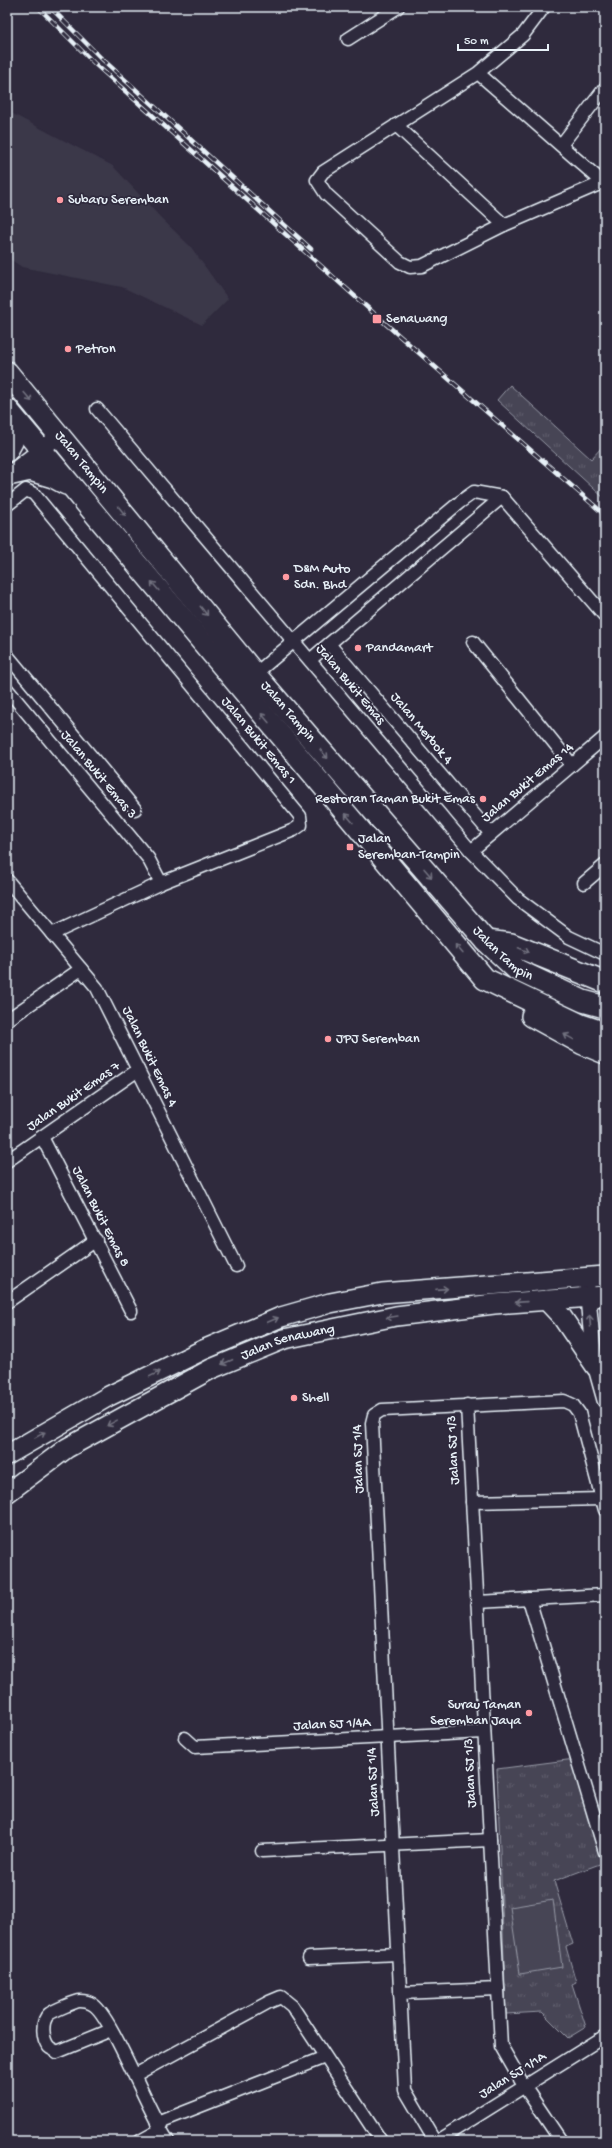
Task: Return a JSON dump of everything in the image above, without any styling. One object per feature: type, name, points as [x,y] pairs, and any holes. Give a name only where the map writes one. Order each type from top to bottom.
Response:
[{"type":"highway","name":"Jalan Tampin","points":[[7,372],[55,428],[255,674],[486,941],[518,970],[583,1001],[605,1007]]},
{"type":"highway","name":"Jalan Tampin","points":[[8,411],[484,979],[581,1025],[605,1032]]},
{"type":"highway","points":[[7,451],[12,442],[8,411]]},
{"type":"highway","points":[[7,470],[30,470],[53,477],[70,486]]},
{"type":"highway","points":[[486,941],[510,944],[605,982]]},
{"type":"highway","points":[[484,979],[525,1012],[583,1044],[605,1052]]},
{"type":"main road","name":"Jalan Senawang","points":[[7,1455],[109,1396],[203,1350],[281,1317],[330,1303],[382,1293],[605,1276]]},
{"type":"main road","name":"Jalan Senawang","points":[[7,1493],[67,1448],[211,1369],[284,1339],[396,1316],[494,1304],[596,1297]]},
{"type":"main road","points":[[546,1300],[567,1323],[596,1367]]},
{"type":"street","points":[[348,39],[398,7]]},
{"type":"street","points":[[478,73],[598,178],[597,185],[504,225],[422,266],[410,267],[400,262],[326,194],[317,180],[323,172],[478,73],[523,35],[544,7]]},
{"type":"street","points":[[561,145],[605,88]]},
{"type":"street","points":[[396,126],[504,225]]},
{"type":"street","name":"Jalan Bukit Emas","points":[[97,409],[471,851],[518,899],[569,937],[605,954]]},
{"type":"street","points":[[7,470],[55,428]]},
{"type":"street","name":"Jalan Bukit Emas 1","points":[[7,505],[26,490],[34,494],[300,816],[301,825],[294,830],[161,883],[52,934]]},
{"type":"street","points":[[255,674],[460,502],[474,492],[502,497],[605,616]]},
{"type":"street","points":[[310,660],[502,497]]},
{"type":"street","points":[[473,642],[572,765]]},
{"type":"street","name":"Jalan Merbok 4","points":[[329,644],[491,834]]},
{"type":"street","points":[[7,655],[135,809]]},
{"type":"street","name":"Jalan Bukit Emas 3","points":[[7,689],[148,858],[161,883]]},
{"type":"street","name":"Jalan Bukit Emas 14","points":[[471,851],[605,737]]},
{"type":"street","points":[[584,883],[605,865]]},
{"type":"street","name":"Jalan Bukit Emas 4","points":[[7,880],[97,988],[236,1266]]},
{"type":"street","points":[[7,1020],[82,969]]},
{"type":"street","name":"Jalan Bukit Emas 7","points":[[7,1161],[138,1070]]},
{"type":"street","name":"Jalan Bukit Emas 8","points":[[42,1137],[131,1311]]},
{"type":"street","points":[[7,1302],[96,1240]]},
{"type":"street","points":[[586,1277],[596,1297],[596,1367],[605,1400]]},
{"type":"street","points":[[467,1404],[564,1401],[573,1405],[579,1413],[603,1504],[472,1502]]},
{"type":"street","name":"Jalan SJ 1/4","points":[[436,2141],[405,2090],[372,1423],[374,1414],[382,1410],[467,1404]]},
{"type":"street","name":"Jalan SJ 1/3","points":[[467,1404],[501,2046],[524,2086],[561,2141]]},
{"type":"street","points":[[477,1602],[605,1595]]},
{"type":"street","points":[[529,1599],[605,1852]]},
{"type":"street","name":"Jalan SJ 1/4A","points":[[185,1738],[195,1747],[484,1732]]},
{"type":"street","points":[[262,1851],[490,1840]]},
{"type":"street","points":[[310,1958],[398,1954]]},
{"type":"street","points":[[400,1993],[498,1989]]},
{"type":"street","points":[[134,2075],[269,2002],[282,1997],[292,2006],[381,2141]]},
{"type":"street","points":[[111,2030],[57,2052],[49,2047],[43,2034],[44,2023],[49,2014],[80,2001],[93,2004],[101,2013],[111,2030],[158,2127],[168,2141]]},
{"type":"street","name":"Jalan SJ 1/1A","points":[[436,2141],[605,2036]]},
{"type":"street","points":[[140,2141],[158,2127],[325,2057]]},
{"type":"shaded area","points":[[7,111],[113,166],[161,218],[191,247],[228,299],[202,325],[122,287],[22,267],[7,257]]},
{"type":"green space","points":[[510,385],[591,459],[603,446],[605,448],[605,499],[497,400]]},
{"type":"green space","points":[[575,1759],[605,1862],[554,1881],[573,1944],[566,1947],[576,1982],[572,1984],[586,2027],[568,2038],[542,2012],[506,2014],[497,1769]]},
{"type":"green space","points":[[553,1900],[562,1967],[520,1974],[510,1907]]},
{"type":"railway","points":[[38,7],[95,64],[387,325],[605,515]]},
{"type":"railway","points":[[50,7],[101,58],[311,249]]},
{"type":"place","name":"Subaru Seremban","points":[[60,200]]},
{"type":"place","name":"Senawang","points":[[377,319]]},
{"type":"place","name":"Petron","points":[[68,349]]},
{"type":"place","name":"D&M Auto Sdn. Bhd","points":[[286,577]]},
{"type":"place","name":"Pandamart","points":[[358,648]]},
{"type":"place","name":"Restoran Taman Bukit Emas","points":[[483,799]]},
{"type":"place","name":"Jalan Seremban-Tampin","points":[[350,847]]},
{"type":"place","name":"JPJ Seremban","points":[[328,1039]]},
{"type":"place","name":"Shell","points":[[294,1398]]},
{"type":"place","name":"Surau Taman Seremban Jaya","points":[[529,1713]]}]
